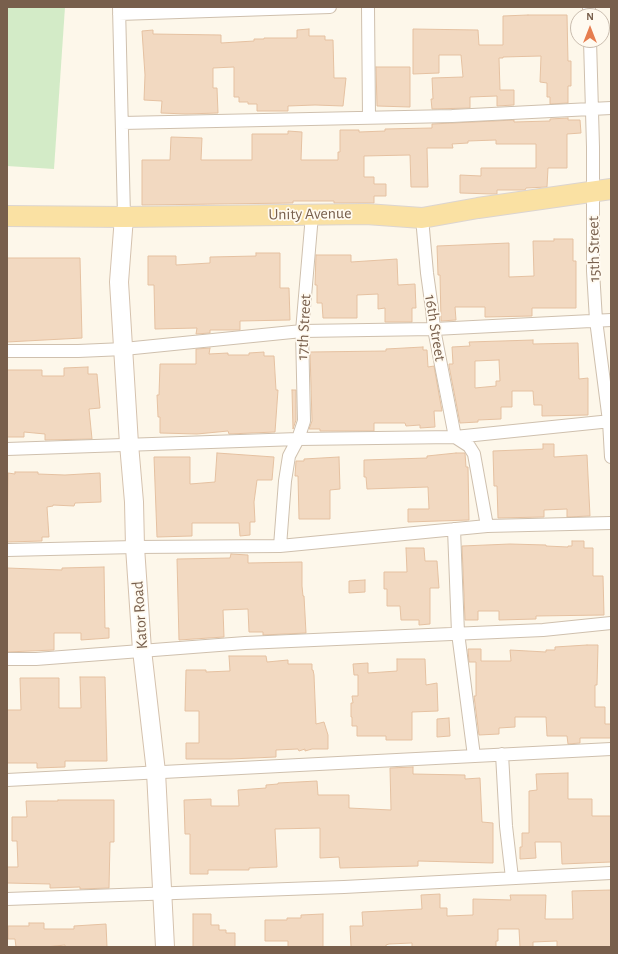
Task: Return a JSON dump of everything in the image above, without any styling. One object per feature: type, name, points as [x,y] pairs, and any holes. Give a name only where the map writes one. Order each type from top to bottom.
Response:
[{"type":"main road","name":"Unity Avenue","points":[[8,217],[366,214],[422,218],[478,208],[602,190]]},
{"type":"main road","name":"Kator Road","points":[[124,217],[120,282],[129,444],[134,502],[135,546],[142,650],[156,772],[165,947]]},
{"type":"street","points":[[124,217],[119,11],[330,7]]},
{"type":"street","points":[[368,7],[369,117]]},
{"type":"street","name":"15th Street","points":[[590,48],[592,110],[602,190],[593,270],[596,320],[610,421],[611,456]]},
{"type":"street","points":[[122,123],[452,116],[611,108]]},
{"type":"street","name":"17th Street","points":[[280,546],[289,456],[304,421],[302,331],[312,215]]},
{"type":"street","name":"16th Street","points":[[422,218],[434,329],[455,437]]},
{"type":"street","points":[[7,350],[78,351],[124,349],[302,331],[434,329],[611,320]]},
{"type":"street","points":[[7,449],[298,438],[455,437],[610,421]]},
{"type":"street","points":[[455,437],[470,446],[474,454],[487,526]]},
{"type":"street","points":[[7,550],[135,546],[280,546],[487,526],[611,523]]},
{"type":"street","points":[[454,529],[458,633],[474,756]]},
{"type":"street","points":[[7,660],[245,643],[543,630],[611,623]]},
{"type":"street","points":[[7,780],[611,749]]},
{"type":"street","points":[[502,754],[506,826],[512,878]]},
{"type":"street","points":[[7,899],[344,887],[611,873]]},
{"type":"green space","points":[[7,7],[65,7],[54,169],[7,166]]},
{"type":"building","points":[[567,15],[568,61],[571,61],[571,86],[568,86],[568,103],[550,104],[550,97],[547,97],[547,83],[540,82],[541,56],[503,57],[499,58],[500,90],[514,90],[514,105],[497,106],[497,96],[470,97],[470,108],[432,109],[432,78],[463,77],[461,55],[439,55],[439,73],[413,74],[413,29],[478,30],[479,45],[503,45],[503,16]]},
{"type":"building","points":[[309,29],[309,36],[325,36],[325,40],[333,40],[334,78],[346,78],[343,106],[288,106],[288,111],[257,111],[257,104],[239,102],[239,97],[234,97],[234,67],[213,68],[213,88],[217,88],[218,113],[161,113],[162,101],[144,100],[145,75],[142,31],[153,30],[153,34],[221,35],[221,43],[254,41],[254,39],[264,38],[297,38],[297,30]]},
{"type":"building","points":[[376,67],[410,67],[410,107],[377,106]]},
{"type":"building","points":[[568,118],[568,120],[580,120],[581,133],[567,134],[567,168],[548,168],[547,187],[526,188],[525,190],[497,190],[497,194],[460,193],[460,175],[481,176],[481,168],[536,168],[536,144],[496,144],[496,140],[468,141],[468,143],[452,144],[453,148],[427,148],[428,187],[411,187],[410,155],[364,156],[364,177],[374,177],[374,184],[386,184],[386,196],[374,196],[374,203],[293,201],[293,203],[142,205],[142,160],[170,160],[171,137],[202,138],[201,160],[252,160],[252,134],[288,134],[288,131],[302,132],[301,160],[338,160],[338,152],[340,152],[340,130],[359,130],[359,132],[385,131],[385,129],[432,128],[432,124],[514,120],[514,122],[550,121],[550,119]]},
{"type":"building","points":[[554,239],[573,239],[573,261],[576,261],[576,308],[532,308],[532,316],[485,317],[485,307],[455,307],[456,320],[441,321],[440,275],[438,275],[437,246],[509,243],[509,277],[534,276],[533,241],[554,241]]},
{"type":"building","points":[[256,253],[280,253],[280,288],[289,288],[290,320],[240,321],[240,330],[210,330],[210,333],[196,334],[197,328],[155,329],[154,285],[148,285],[148,256],[176,256],[176,265],[210,263],[210,257],[256,256]]},
{"type":"building","points":[[316,255],[351,255],[351,262],[397,259],[398,285],[415,284],[416,308],[412,308],[412,322],[385,322],[385,308],[378,309],[378,294],[357,295],[357,318],[323,318],[322,303],[317,303],[317,285],[315,285]]},
{"type":"building","points":[[7,258],[80,258],[82,338],[7,342]]},
{"type":"building","points":[[533,340],[533,344],[578,343],[579,379],[588,378],[588,415],[542,416],[542,405],[534,405],[533,391],[512,391],[512,407],[501,407],[501,419],[478,420],[478,422],[460,423],[449,364],[453,364],[452,347],[470,346],[469,342]],"holes":[[[499,360],[500,381],[496,381],[496,386],[475,388],[475,361]]]},
{"type":"building","points":[[423,347],[423,350],[427,350],[428,367],[434,366],[442,411],[434,411],[435,427],[420,428],[420,425],[406,426],[405,423],[374,423],[374,431],[320,431],[320,429],[309,429],[312,421],[310,352],[386,351],[386,349]]},
{"type":"building","points":[[210,348],[209,354],[228,353],[228,355],[249,355],[249,353],[264,352],[264,356],[274,356],[276,390],[278,390],[275,432],[229,434],[228,431],[197,434],[160,433],[160,417],[158,417],[157,395],[159,395],[160,364],[196,364],[196,349]]},
{"type":"building","points":[[88,367],[88,374],[97,374],[100,408],[89,409],[92,439],[45,440],[45,434],[24,432],[24,437],[7,437],[7,370],[42,370],[42,376],[64,376],[64,368]]},
{"type":"building","points":[[292,390],[296,390],[296,420],[293,429]]},
{"type":"building","points":[[543,444],[554,444],[554,457],[587,455],[590,516],[567,517],[567,509],[544,510],[544,517],[498,518],[497,486],[494,486],[493,451],[543,449]]},
{"type":"building","points":[[217,453],[274,457],[272,480],[257,480],[254,502],[255,522],[250,522],[250,535],[240,536],[239,523],[192,523],[192,536],[157,537],[154,457],[190,457],[190,484],[215,482]]},
{"type":"building","points":[[465,453],[466,467],[468,467],[469,520],[408,522],[408,509],[429,509],[428,487],[367,489],[366,477],[364,477],[364,460],[427,458],[427,456]]},
{"type":"building","points":[[339,457],[340,489],[330,490],[330,519],[299,519],[298,476],[295,476],[296,461],[304,461],[304,459]]},
{"type":"building","points":[[15,472],[38,472],[38,474],[65,475],[100,473],[101,502],[75,503],[74,506],[53,505],[47,507],[49,537],[42,537],[42,541],[7,542],[8,473],[15,474]]},
{"type":"building","points":[[572,541],[584,541],[584,548],[593,548],[593,576],[603,576],[604,615],[536,616],[536,619],[499,620],[499,611],[478,611],[478,620],[465,620],[462,546],[510,544],[568,547],[572,546]]},
{"type":"building","points":[[406,548],[424,548],[425,561],[437,561],[439,588],[430,588],[430,624],[419,625],[419,620],[401,620],[400,606],[387,606],[387,589],[384,589],[384,572],[407,572]]},
{"type":"building","points":[[231,554],[248,555],[248,563],[302,562],[302,586],[306,633],[263,635],[263,632],[249,632],[248,609],[223,610],[224,637],[179,640],[177,559],[230,558]]},
{"type":"building","points":[[104,567],[105,628],[109,628],[109,638],[81,640],[81,633],[54,633],[54,650],[7,652],[7,568],[62,570],[62,568]]},
{"type":"building","points":[[365,580],[365,592],[349,593],[349,581]]},
{"type":"building","points":[[598,645],[595,707],[605,707],[605,724],[611,724],[611,738],[580,738],[580,743],[568,744],[567,736],[547,736],[546,717],[515,717],[515,727],[499,728],[499,734],[479,735],[474,696],[476,696],[476,662],[469,662],[468,649],[481,649],[481,661],[511,661],[510,650],[546,652],[546,650],[555,650],[555,647]]},
{"type":"building","points":[[229,656],[266,656],[267,662],[288,660],[288,664],[312,664],[314,675],[316,724],[324,722],[328,735],[328,749],[312,749],[305,751],[305,749],[299,751],[298,749],[276,750],[276,757],[186,759],[186,743],[199,743],[199,711],[185,711],[186,670],[206,670],[206,672],[230,671]]},
{"type":"building","points":[[397,659],[425,659],[426,685],[437,683],[438,711],[412,712],[412,740],[386,740],[386,736],[357,736],[357,726],[352,726],[351,717],[351,703],[353,703],[352,696],[358,696],[358,675],[354,675],[353,664],[368,663],[368,673],[397,671]]},
{"type":"building","points":[[80,677],[105,677],[107,761],[65,761],[65,767],[37,768],[37,763],[7,763],[7,710],[21,710],[20,678],[59,678],[59,708],[81,708]]},
{"type":"building","points":[[449,718],[450,736],[437,737],[437,719]]},
{"type":"building","points":[[413,767],[413,774],[465,775],[465,779],[480,778],[482,822],[493,823],[493,863],[418,861],[418,866],[340,868],[339,857],[320,858],[320,828],[275,829],[277,867],[249,868],[249,870],[208,870],[208,874],[190,874],[190,834],[185,834],[184,800],[211,799],[211,806],[239,806],[238,790],[266,788],[266,785],[278,783],[317,781],[318,795],[349,795],[349,808],[391,810],[390,768]]},
{"type":"building","points":[[568,773],[568,799],[592,799],[592,816],[611,816],[611,862],[562,864],[561,842],[535,842],[536,858],[520,859],[522,833],[529,833],[529,791],[537,790],[536,774]]},
{"type":"building","points":[[114,800],[114,842],[110,842],[109,888],[50,888],[50,884],[7,883],[7,867],[18,867],[17,841],[12,841],[12,817],[27,817],[26,801]]},
{"type":"building","points":[[611,890],[611,947],[557,947],[557,941],[533,942],[533,947],[520,947],[519,929],[498,929],[498,941],[496,941],[496,947],[412,947],[412,943],[389,944],[386,945],[386,947],[351,947],[350,926],[363,926],[362,912],[422,909],[421,895],[440,894],[440,908],[447,908],[447,916],[473,915],[473,899],[511,900],[510,895],[546,895],[545,919],[573,919],[572,891]]},
{"type":"building","points":[[193,914],[211,914],[211,925],[219,925],[219,930],[226,930],[226,933],[235,933],[235,947],[193,947]]},
{"type":"building","points":[[323,914],[323,947],[288,947],[288,941],[265,941],[265,920],[287,920],[287,918],[301,918],[301,915]]},
{"type":"building","points":[[29,923],[44,923],[44,929],[74,929],[74,926],[106,924],[107,947],[65,947],[65,945],[46,947],[16,947],[15,939],[8,939],[8,926],[29,926]]}]
